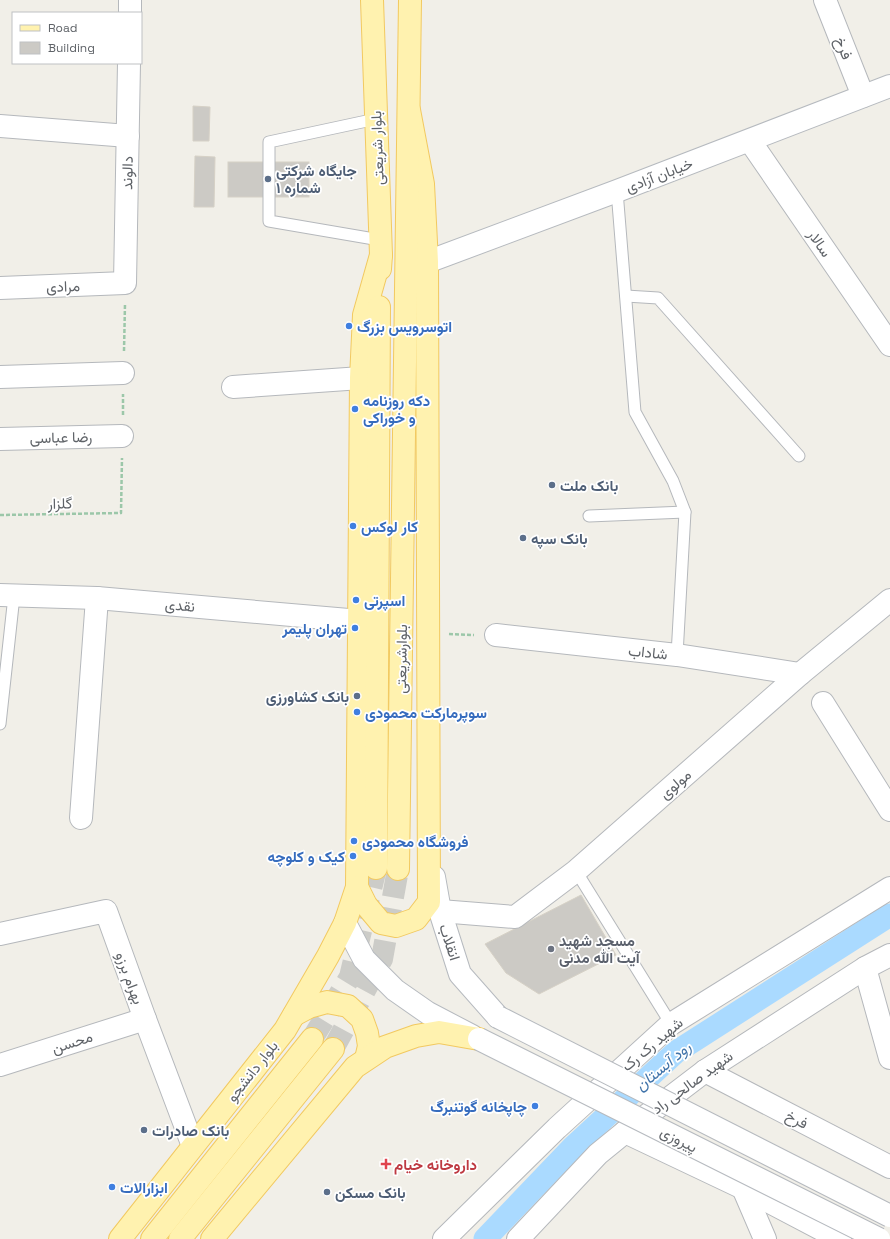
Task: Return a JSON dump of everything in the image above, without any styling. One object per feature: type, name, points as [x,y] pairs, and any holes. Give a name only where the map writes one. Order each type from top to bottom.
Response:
[{"type":"main road","name":"بلوار شریعتی","points":[[372,0],[380,248],[379,296]]},
{"type":"main road","name":"بلوار شریعتی","points":[[407,232],[410,0]]},
{"type":"main road","points":[[380,248],[364,315],[361,378],[357,887],[366,905],[382,922],[396,926],[416,919],[429,902],[430,852],[427,262],[423,184],[409,110]]},
{"type":"main road","name":"بلوارشریعتی","points":[[398,869],[407,232]]},
{"type":"main road","name":"بلوارشریعتی","points":[[376,868],[379,296]]},
{"type":"main road","name":"بلوار دانشجو","points":[[120,1239],[285,1030],[328,956],[345,923],[357,887]]},
{"type":"main road","points":[[294,1015],[309,1007],[327,1002],[348,1006],[362,1019],[367,1033],[369,1046],[366,1059]]},
{"type":"main road","points":[[212,1239],[355,1067],[385,1047],[416,1036],[439,1032],[479,1039]]},
{"type":"main road","points":[[152,1239],[312,1039]]},
{"type":"main road","points":[[180,1239],[333,1049]]},
{"type":"street","points":[[130,0],[130,12]]},
{"type":"street","name":"فرخ","points":[[825,0],[864,96]]},
{"type":"street","name":"دالوند","points":[[125,283],[129,64]]},
{"type":"street","name":"خیابان آزادی","points":[[427,262],[750,141],[890,86]]},
{"type":"street","points":[[0,126],[128,136]]},
{"type":"street","name":"سالار","points":[[750,141],[890,346]]},
{"type":"street","name":"مرادی","points":[[0,288],[125,283]]},
{"type":"street","points":[[0,377],[124,373]]},
{"type":"street","points":[[233,387],[361,378]]},
{"type":"street","name":"رضا عباسی","points":[[0,439],[122,436]]},
{"type":"street","name":"نقدی","points":[[7,595],[97,598],[360,621]]},
{"type":"street","points":[[81,818],[97,598]]},
{"type":"street","name":"مولوی","points":[[440,912],[514,917],[576,870],[800,674],[890,600]]},
{"type":"street","name":"شاداب","points":[[496,635],[677,655],[800,674]]},
{"type":"street","points":[[823,703],[890,810]]},
{"type":"street","name":"انقلاب","points":[[430,852],[440,912],[460,974],[498,1017]]},
{"type":"street","name":"شهید رک رک","points":[[444,1239],[557,1128],[671,1024],[890,888]]},
{"type":"street","name":"بهرام برزو","points":[[0,934],[106,910],[193,1146]]},
{"type":"street","points":[[345,923],[364,959],[395,990],[428,1012],[479,1039]]},
{"type":"street","name":"شهید صالحی راد","points":[[518,1239],[598,1154],[625,1132],[705,1071],[865,968],[890,955]]},
{"type":"street","points":[[865,968],[890,1058]]},
{"type":"street","name":"پیروزی","points":[[498,1017],[890,1216]]},
{"type":"street","name":"محسن","points":[[0,1065],[145,1019]]},
{"type":"street","name":"پیروزی","points":[[479,1039],[879,1239]]},
{"type":"street","name":"فرخ","points":[[705,1071],[890,1167]]},
{"type":"street","points":[[625,1132],[742,1188],[840,1239]]},
{"type":"street","points":[[742,1188],[763,1238]]},
{"type":"lane","points":[[376,119],[269,142],[270,221],[380,248]]},
{"type":"lane","points":[[617,191],[635,412],[673,481],[685,512],[677,655]]},
{"type":"lane","points":[[626,296],[658,298],[798,456]]},
{"type":"lane","points":[[589,516],[685,512]]},
{"type":"lane","points":[[0,724],[7,595]]},
{"type":"lane","points":[[576,870],[671,1024]]},
{"type":"path","points":[[122,436],[125,283]]},
{"type":"path","name":"گلزار","points":[[0,514],[121,513],[122,436]]},
{"type":"path","points":[[428,633],[496,635]]},
{"type":"building","points":[[193,106],[210,107],[209,141],[193,141]]},
{"type":"building","points":[[195,156],[215,157],[214,207],[194,207]]},
{"type":"building","name":"جایگاه شرکتی شماره ۱","points":[[228,162],[309,162],[309,197],[228,197]]},
{"type":"building","name":"مسجد شهید آیت الله مدنی","points":[[581,895],[616,955],[539,994],[506,973],[485,944]]},
{"type":"waterway","name":"رود آبستان","points":[[485,1239],[573,1147],[676,1052],[890,915]]},
{"type":"tunnel","points":[[312,1039],[350,977],[376,868]]},
{"type":"tunnel","points":[[333,1049],[382,959],[398,869]]},
{"type":"place","name":"جایگاه شرکتی شماره ۱","points":[[268,179]]},
{"type":"place","name":"اتوسرویس بزرگ","points":[[349,326]]},
{"type":"place","name":"دکه روزنامه و خوراکی","points":[[355,409]]},
{"type":"place","name":"بانک ملت","points":[[552,485]]},
{"type":"place","name":"کار لوکس","points":[[353,526]]},
{"type":"place","name":"بانک سپه","points":[[523,538]]},
{"type":"place","name":"اسپرتی","points":[[356,600]]},
{"type":"place","name":"تهران پلیمر","points":[[355,628]]},
{"type":"place","name":"بانک کشاورزی","points":[[357,696]]},
{"type":"place","name":"سوپرمارکت محمودی","points":[[357,712]]},
{"type":"place","name":"فروشگاه محمودی","points":[[354,841]]},
{"type":"place","name":"کیک و کلوچه","points":[[353,856]]},
{"type":"place","name":"مسجد شهید آیت الله مدنی","points":[[551,949]]},
{"type":"place","name":"چاپخانه گوتنبرگ","points":[[535,1106]]},
{"type":"place","name":"بانک صادرات","points":[[144,1130]]},
{"type":"place","name":"داروخانه خیام","points":[[386,1164]]},
{"type":"place","name":"ابزارالات","points":[[112,1187]]},
{"type":"place","name":"بانک مسکن","points":[[327,1192]]}]
